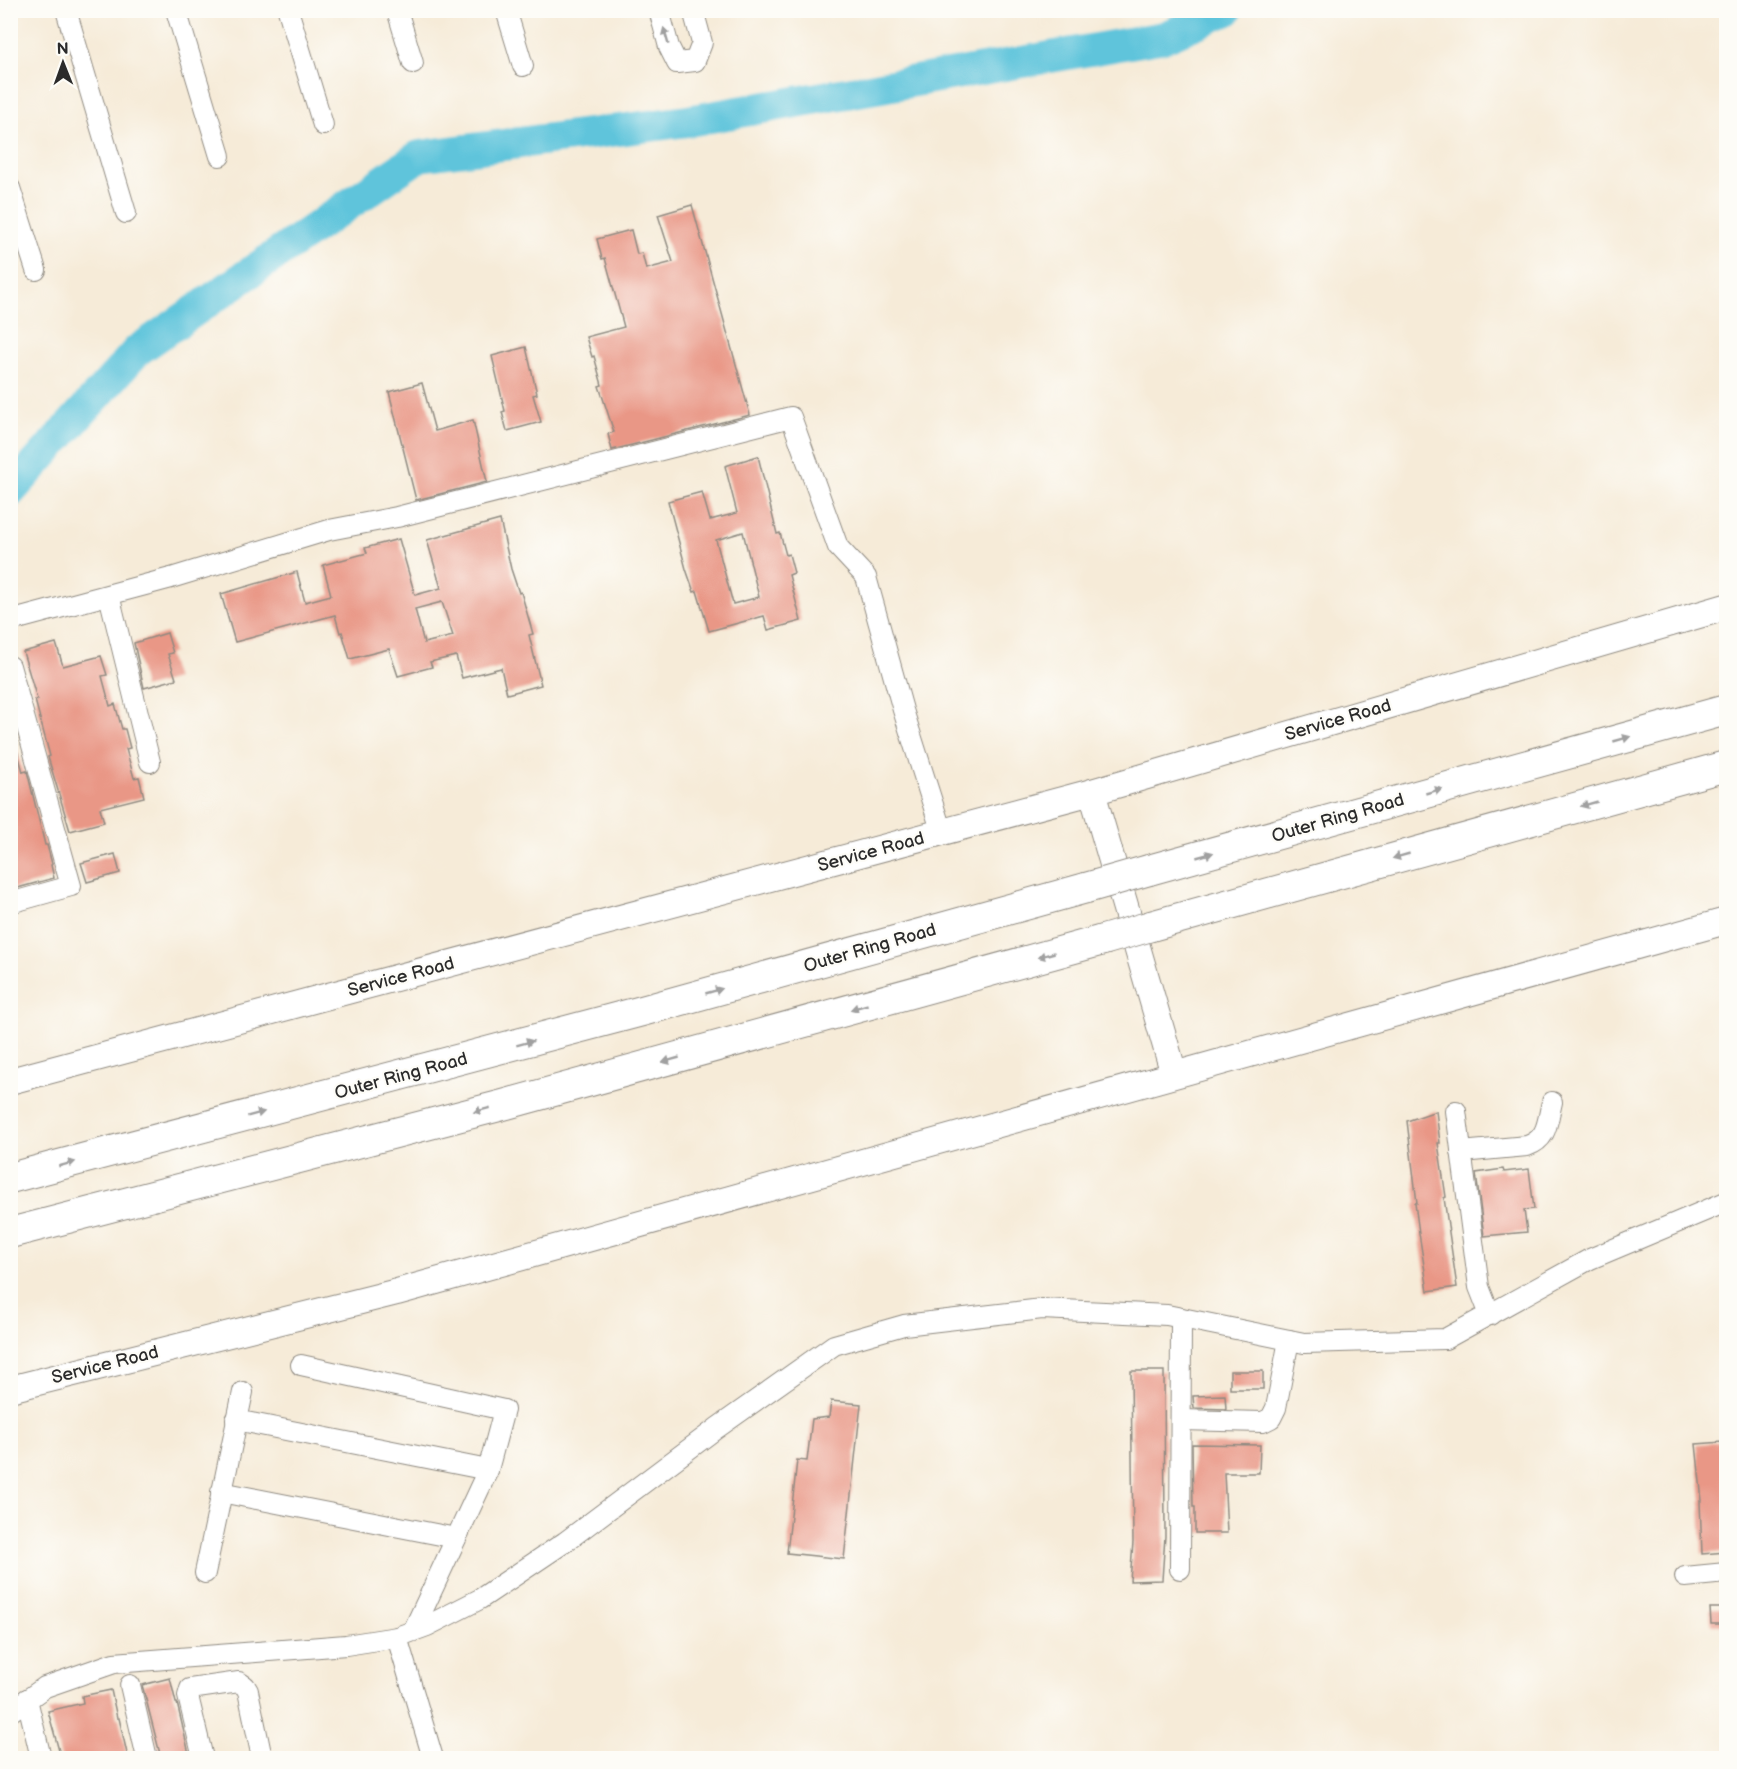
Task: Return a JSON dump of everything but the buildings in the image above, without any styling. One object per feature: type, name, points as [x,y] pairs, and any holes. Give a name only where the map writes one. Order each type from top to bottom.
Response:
[{"type":"highway","name":"Outer Ring Road","points":[[10,1178],[609,1020],[1726,710]]},
{"type":"highway","points":[[10,1233],[503,1105],[1726,766]]},
{"type":"main road","name":"Service Road","points":[[10,1081],[1092,792],[1726,607]]},
{"type":"main road","points":[[1092,792],[1174,1074]]},
{"type":"main road","name":"Service Road","points":[[10,1389],[396,1292],[1726,921]]},
{"type":"street","points":[[66,10],[126,213]]},
{"type":"street","points":[[176,10],[220,156]]},
{"type":"street","points":[[288,10],[323,125]]},
{"type":"street","points":[[397,10],[413,63]]},
{"type":"street","points":[[507,10],[523,66]]},
{"type":"street","points":[[659,10],[669,47],[677,63],[695,62],[702,43],[693,10]]},
{"type":"street","points":[[10,188],[36,270]]},
{"type":"street","points":[[10,621],[171,578],[329,530],[396,517],[791,417],[838,546],[866,578],[903,710],[942,833]]},
{"type":"street","points":[[109,594],[150,762]]},
{"type":"street","points":[[10,666],[71,886],[10,903]]},
{"type":"street","points":[[1461,1152],[1535,1144],[1543,1138],[1552,1102]]},
{"type":"street","points":[[1456,1111],[1479,1287],[1490,1315]]},
{"type":"street","points":[[10,1712],[45,1687],[114,1663],[346,1645],[405,1634],[454,1613],[480,1599],[565,1542],[717,1428],[834,1345],[904,1325],[1042,1309],[1167,1315],[1304,1343],[1445,1339],[1590,1259],[1726,1202]]},
{"type":"street","points":[[1180,1569],[1181,1318]]},
{"type":"street","points":[[1181,1420],[1263,1422],[1271,1418],[1276,1408],[1289,1340]]},
{"type":"street","points":[[300,1365],[504,1410],[488,1470],[456,1538],[405,1634],[433,1758]]},
{"type":"street","points":[[205,1573],[243,1392]]},
{"type":"street","points":[[236,1420],[488,1470]]},
{"type":"street","points":[[221,1492],[456,1538]]},
{"type":"street","points":[[1684,1576],[1726,1573]]},
{"type":"street","points":[[226,1654],[228,1682]]},
{"type":"street","points":[[203,1758],[188,1696],[190,1689],[228,1682],[239,1682],[248,1691],[262,1758]]},
{"type":"street","points":[[130,1685],[147,1758]]},
{"type":"street","points":[[27,1699],[41,1758]]},
{"type":"waterway","points":[[10,492],[138,350],[419,156],[688,121],[1164,37],[1227,10]]}]
